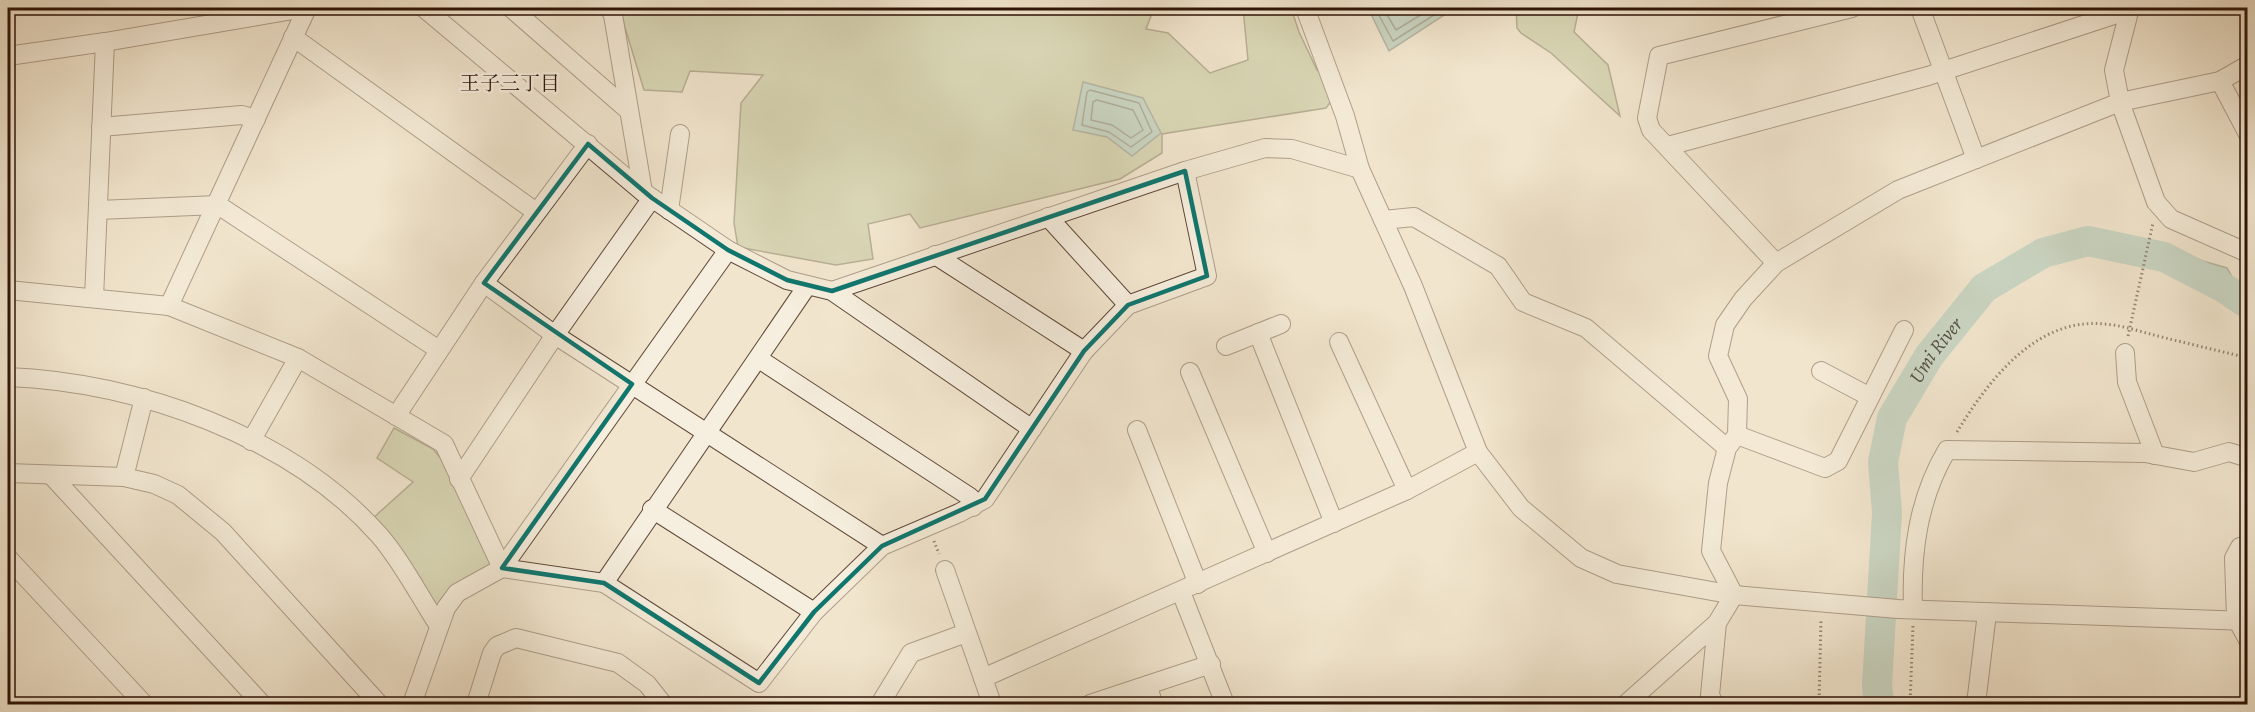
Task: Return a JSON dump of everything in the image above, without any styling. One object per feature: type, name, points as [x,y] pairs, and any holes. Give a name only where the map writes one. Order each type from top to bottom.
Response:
[{"type":"street","points":[[169,306],[218,205],[306,8]]},
{"type":"street","points":[[8,56],[306,8]]},
{"type":"street","points":[[424,8],[647,195],[728,250],[787,280],[832,291],[1032,429]]},
{"type":"street","points":[[511,8],[629,111]]},
{"type":"street","points":[[459,478],[647,195],[629,111],[613,15],[609,8]]},
{"type":"street","points":[[1305,8],[1345,116],[1360,169],[1413,286],[1478,452],[1521,508],[1581,558],[1617,574],[1734,595],[1987,613],[2242,620]]},
{"type":"street","points":[[1776,263],[1651,130],[1647,118],[1659,56],[1852,8]]},
{"type":"street","points":[[1920,8],[1976,159]]},
{"type":"street","points":[[1668,146],[1944,71],[2129,9]]},
{"type":"street","points":[[2129,9],[2114,70],[2120,102],[2156,202],[2171,219],[2247,253]]},
{"type":"street","points":[[293,37],[536,212]]},
{"type":"street","points":[[94,298],[105,42]]},
{"type":"street","points":[[1734,595],[1711,551],[1718,483],[1732,441],[1738,399],[1718,356],[1725,325],[1743,298],[1776,263],[1898,190],[2120,102],[2220,81],[2247,65]]},
{"type":"street","points":[[2220,81],[2247,134]]},
{"type":"street","points":[[101,127],[242,115],[256,119]]},
{"type":"street","points":[[669,210],[680,134]]},
{"type":"street","points":[[396,416],[484,283],[588,144]]},
{"type":"street","points":[[832,291],[1185,171],[1265,148],[1292,149],[1360,169]]},
{"type":"street","points":[[502,568],[604,583],[759,683],[814,612],[882,546],[973,507],[985,499],[1084,351],[1128,305],[1207,276],[1185,171]]},
{"type":"street","points":[[98,210],[218,205],[439,350]]},
{"type":"street","points":[[1048,217],[1128,305]]},
{"type":"street","points":[[1383,220],[1414,218],[1498,266],[1523,302],[1586,328],[1662,393],[1732,441],[1825,468],[1838,461],[1904,330]]},
{"type":"street","points":[[412,705],[438,626],[457,593],[502,568],[728,250]]},
{"type":"street","points":[[934,255],[1084,351]]},
{"type":"street","points":[[484,283],[555,335],[882,546]]},
{"type":"street","points":[[604,583],[652,509],[807,286]]},
{"type":"street","points":[[8,290],[169,306],[298,358],[444,444],[502,568]]},
{"type":"street","points":[[1226,346],[1281,324]]},
{"type":"street","points":[[1258,333],[1334,523]]},
{"type":"street","points":[[1340,342],[1407,489]]},
{"type":"street","points":[[2125,353],[2127,382],[2155,455]]},
{"type":"street","points":[[251,441],[298,358]]},
{"type":"street","points":[[759,358],[970,497],[973,507]]},
{"type":"street","points":[[1821,371],[1870,397]]},
{"type":"street","points":[[1190,372],[1266,553]]},
{"type":"street","points":[[8,377],[67,382],[144,398],[190,413],[251,441],[315,478],[380,536],[438,626]]},
{"type":"street","points":[[124,477],[144,398]]},
{"type":"street","points":[[1137,430],[1198,584]]},
{"type":"street","points":[[1906,609],[1914,549],[1930,481],[1947,450],[2155,455],[2194,462],[2229,452],[2247,458]]},
{"type":"street","points":[[983,678],[1334,523],[1478,452]]},
{"type":"street","points":[[8,473],[124,477],[154,484],[178,495],[202,513],[379,705]]},
{"type":"street","points":[[51,475],[262,705]]},
{"type":"street","points":[[652,509],[814,612]]},
{"type":"street","points":[[2247,545],[2240,547],[2234,558],[2242,620],[2247,640]]},
{"type":"street","points":[[8,558],[144,705]]},
{"type":"street","points":[[945,570],[992,705]]},
{"type":"street","points":[[1180,592],[1211,664],[1225,705]]},
{"type":"street","points":[[1626,705],[1717,623],[1734,595]]},
{"type":"street","points":[[1976,705],[1987,613]]},
{"type":"street","points":[[1714,705],[1710,695],[1717,623]]},
{"type":"street","points":[[880,705],[911,653],[966,633]]},
{"type":"street","points":[[476,705],[492,653],[497,645],[516,638],[626,667],[647,684],[663,705]]},
{"type":"street","points":[[1090,705],[1211,664]]},
{"type":"street","points":[[1148,685],[1153,705]]},
{"type":"path","points":[[2129,329],[2151,225]]},
{"type":"path","points":[[1947,450],[1977,399],[1997,373],[2028,347],[2056,331],[2076,326],[2102,324],[2247,358]]},
{"type":"path","points":[[928,525],[945,570]]},
{"type":"path","points":[[1819,705],[1827,603]]},
{"type":"path","points":[[1906,609],[1910,705]]},
{"type":"highlighted area","points":[[588,144],[652,198],[728,250],[787,280],[832,291],[1185,171],[1207,276],[1128,305],[1084,351],[985,499],[882,546],[814,612],[759,683],[604,583],[502,568],[632,384],[484,283]]},
{"type":"green space","points":[[619,8],[1147,8],[1151,16],[1146,29],[1168,33],[1210,73],[1248,60],[1243,8],[1291,8],[1299,32],[1317,70],[1342,87],[1326,108],[1162,134],[1162,153],[1120,179],[920,228],[910,214],[868,224],[873,259],[836,265],[738,247],[734,223],[741,103],[763,75],[690,71],[682,92],[644,90]]},
{"type":"green space","points":[[1516,8],[1579,8],[1574,32],[1608,65],[1620,116],[1551,53],[1521,33],[1517,28]]},
{"type":"green space","points":[[394,428],[433,449],[443,461],[495,566],[438,608],[372,519],[413,482],[377,458]]},
{"type":"water","points":[[1368,8],[1455,8],[1389,51]]},
{"type":"water","points":[[1083,82],[1143,98],[1161,133],[1132,156],[1107,137],[1073,130]]},
{"type":"water","points":[[2158,248],[2227,268],[2240,291],[2247,294],[2247,311],[2217,300],[2216,290],[2202,281],[2155,261]]},
{"type":"waterway","name":"Umi River","points":[[1879,704],[1877,685],[1887,513],[1883,462],[1892,418],[1929,356],[1984,288],[2043,253],[2088,241],[2164,257],[2224,288],[2248,304]]},
{"type":"district","name":"王子三丁目","points":[[510,83]]}]
